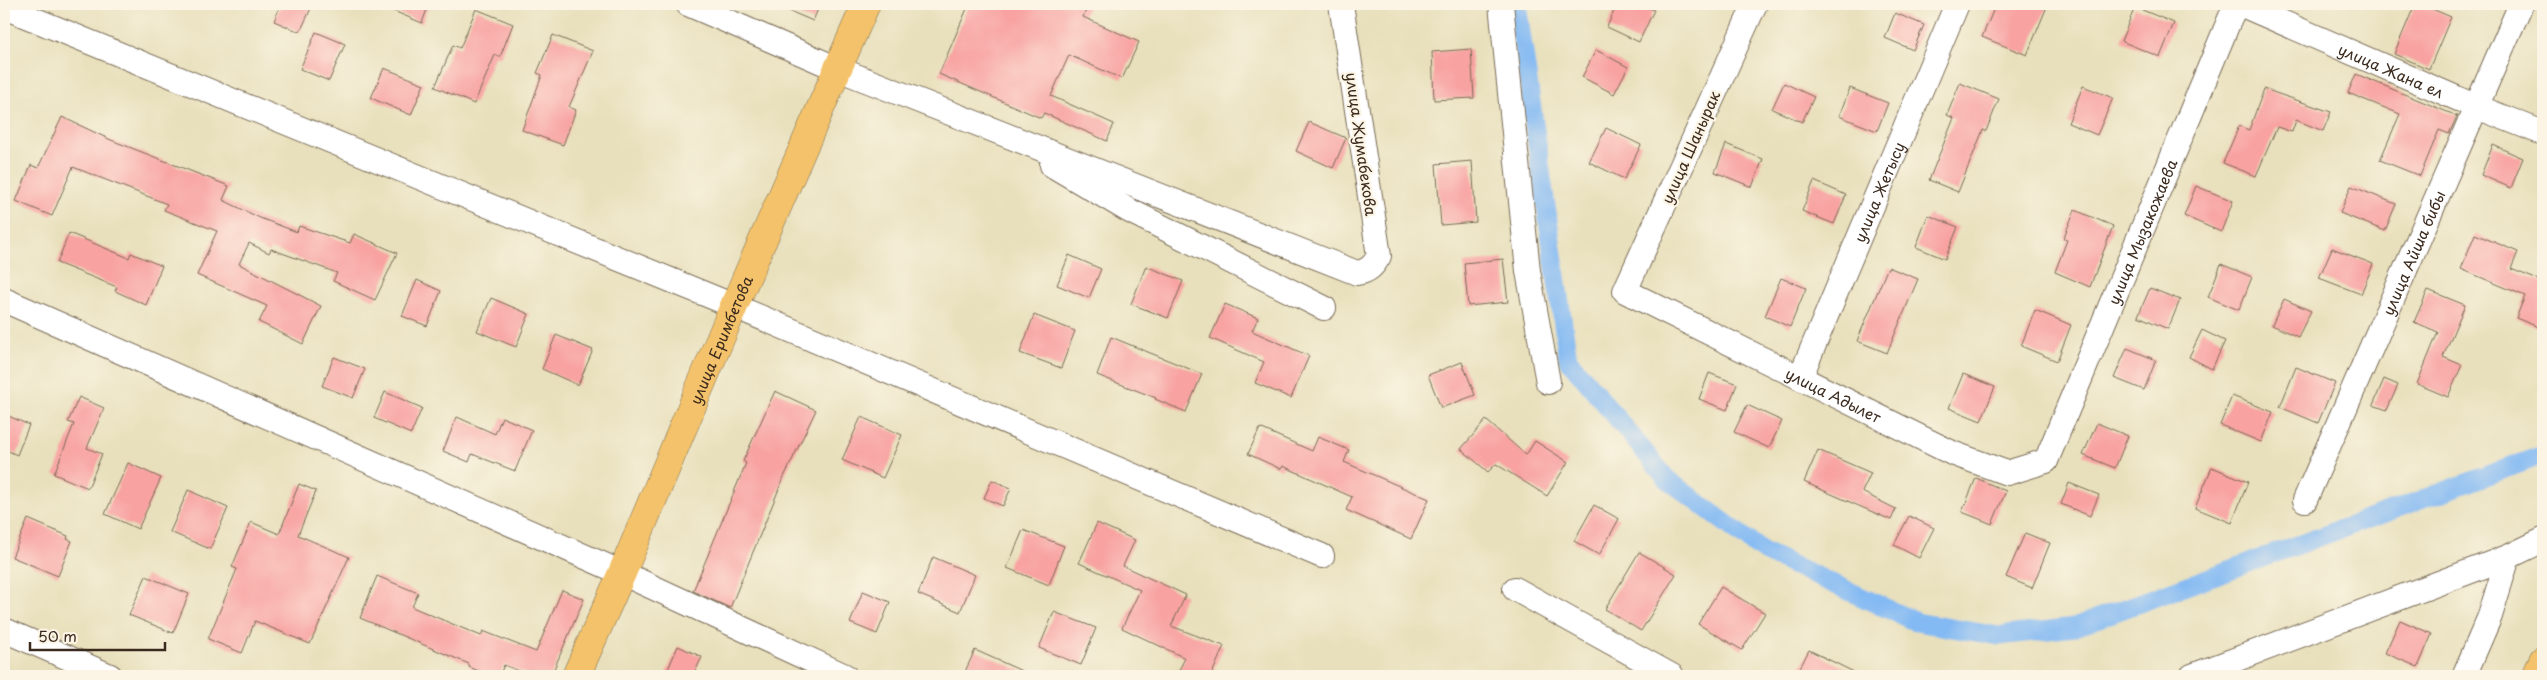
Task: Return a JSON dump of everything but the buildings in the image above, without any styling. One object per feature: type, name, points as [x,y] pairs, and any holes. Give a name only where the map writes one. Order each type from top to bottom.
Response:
[{"type":"main road","name":"улица Еримбетова","points":[[576,676],[622,573],[734,306],[866,4]]},
{"type":"main road","points":[[2536,676],[2543,660]]},
{"type":"street","points":[[688,4],[838,69],[993,130],[1128,210],[1324,308]]},
{"type":"street","name":"улица Жумабекова","points":[[993,130],[1357,273],[1366,272],[1373,266],[1379,256],[1341,4]]},
{"type":"street","points":[[1501,4],[1528,271],[1548,382]]},
{"type":"street","name":"улица Шанырак","points":[[1625,291],[1756,4]]},
{"type":"street","name":"улица Жетысу","points":[[1800,378],[1957,4]]},
{"type":"street","name":"улица Жана ел","points":[[2238,4],[2477,107],[2543,133]]},
{"type":"street","name":"улица Мызакожаева","points":[[2046,461],[2238,4]]},
{"type":"street","name":"улица Айша бибы","points":[[2305,500],[2521,4]]},
{"type":"street","points":[[4,7],[734,306],[1322,556]]},
{"type":"street","name":"улица Адылет","points":[[1625,291],[1952,453],[2006,473],[2046,461]]},
{"type":"street","points":[[4,300],[622,573],[845,676]]},
{"type":"street","points":[[2193,676],[2508,557],[2543,540]]},
{"type":"street","points":[[2464,676],[2490,616],[2508,557]]},
{"type":"street","points":[[1515,588],[1672,676]]},
{"type":"street","points":[[4,630],[110,676]]},
{"type":"waterway","points":[[1517,4],[1568,359],[1667,479],[1764,552],[1916,622],[1999,636],[2074,627],[2543,455]]}]
